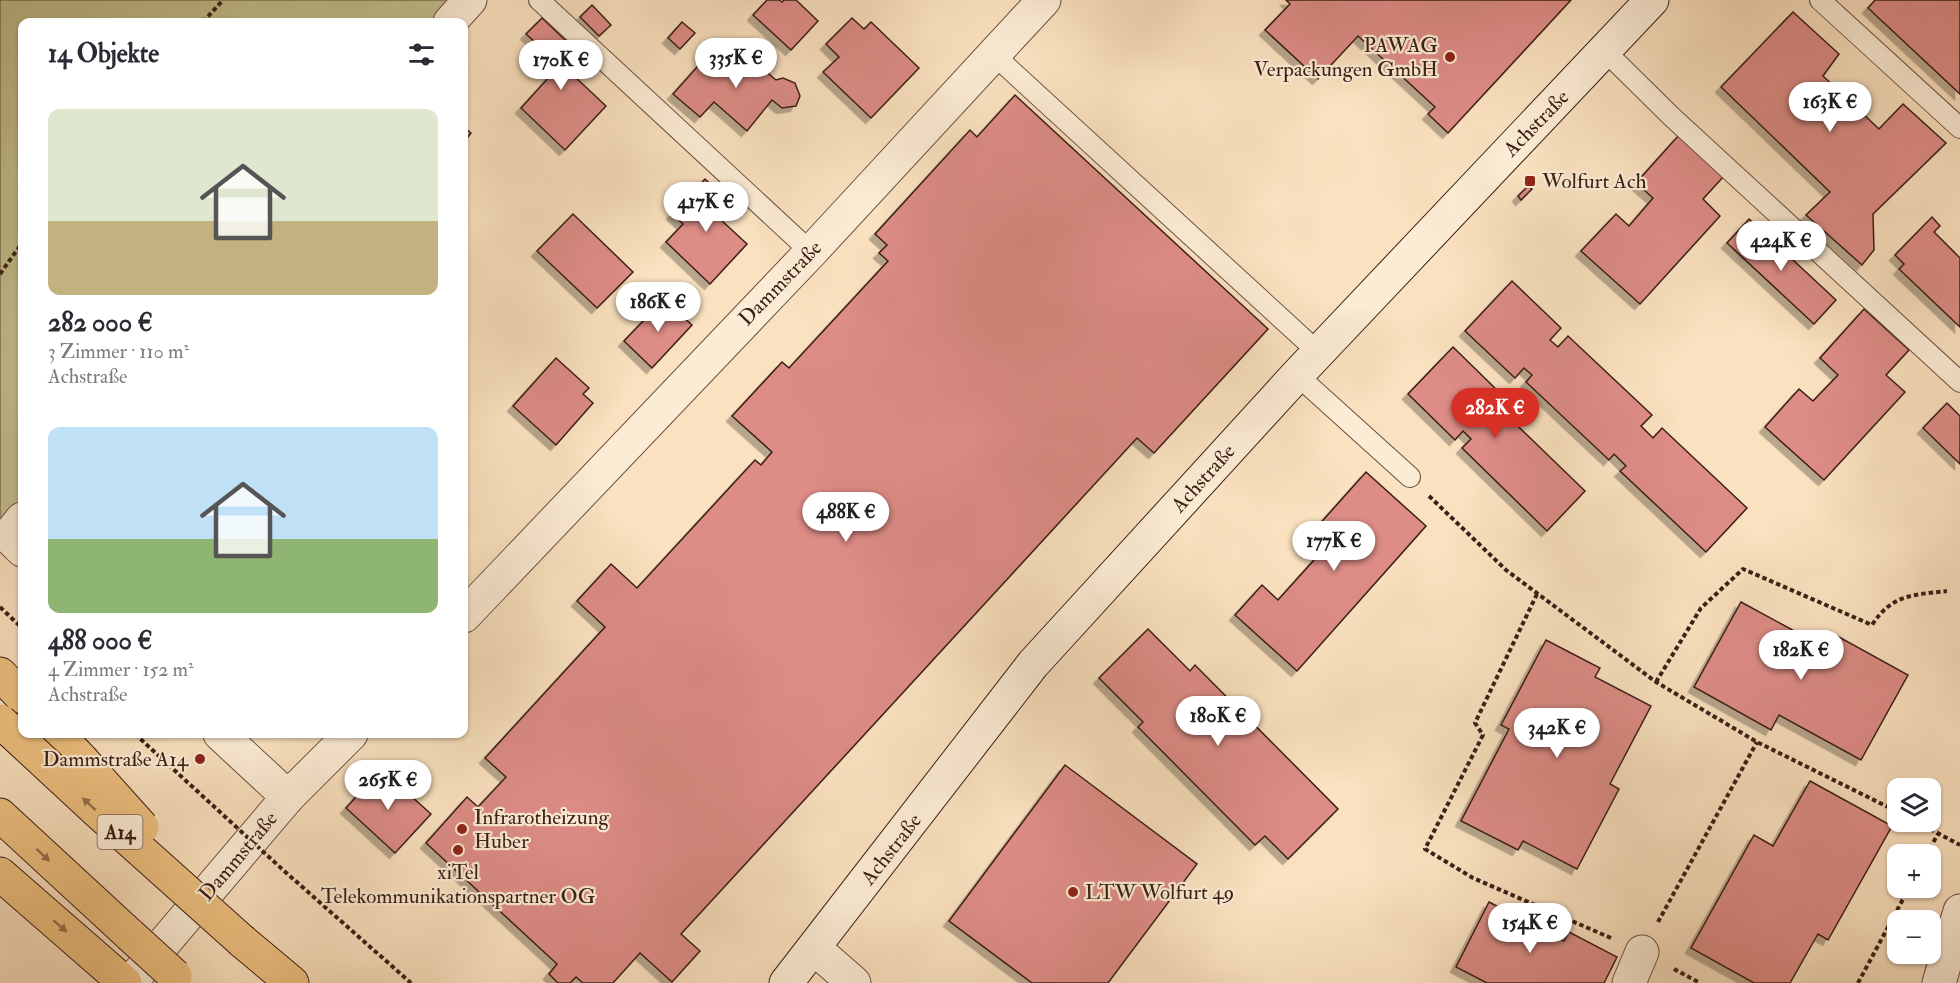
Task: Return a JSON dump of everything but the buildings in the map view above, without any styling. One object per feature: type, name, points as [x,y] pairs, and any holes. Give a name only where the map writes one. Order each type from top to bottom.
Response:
[{"type":"highway","points":[[0,674],[18,694]]},
{"type":"highway","name":"A14","points":[[0,722],[242,941],[292,983]]},
{"type":"highway","points":[[61,738],[242,941]]},
{"type":"highway","points":[[0,815],[182,983]]},
{"type":"highway","points":[[0,874],[125,983]]},
{"type":"street","points":[[454,18],[470,0]]},
{"type":"street","name":"Dammstraße","points":[[468,612],[811,252],[1044,0]]},
{"type":"street","name":"Achstraße","points":[[786,983],[1034,664],[1308,364],[1652,0]]},
{"type":"street","points":[[18,524],[8,536],[18,546]]},
{"type":"street","points":[[224,738],[288,797]]},
{"type":"street","name":"Dammstraße","points":[[130,983],[288,797],[347,738]]},
{"type":"street","points":[[1940,983],[1960,911]]},
{"type":"street","points":[[814,948],[854,983]]},
{"type":"street","points":[[1629,983],[1642,952]]},
{"type":"lane","points":[[539,0],[811,252]]},
{"type":"lane","points":[[1820,0],[1960,128]]},
{"type":"lane","points":[[1605,51],[1672,117],[1960,382]]},
{"type":"lane","points":[[993,54],[1308,364],[1410,477]]},
{"type":"path","points":[[207,18],[224,0]]},
{"type":"path","points":[[0,274],[18,249]]},
{"type":"path","points":[[1410,477],[1506,570],[1656,682],[1756,742],[1887,807]]},
{"type":"path","points":[[1656,682],[1701,608],[1743,569],[1872,625],[1881,611],[1895,600],[1918,594],[1947,591]]},
{"type":"path","points":[[1537,594],[1475,723],[1483,735],[1425,849],[1473,878],[1642,952],[1756,742]]},
{"type":"path","points":[[0,607],[18,624]]},
{"type":"path","points":[[139,738],[411,983]]},
{"type":"path","points":[[1934,832],[1960,845]]},
{"type":"path","points":[[1932,844],[1938,834]]},
{"type":"path","points":[[1858,983],[1904,898]]},
{"type":"shaded area","points":[[0,0],[475,0],[459,18],[18,18],[18,529],[0,550]]},
{"type":"place","name":"PAWAG Verpackungen GmbH","points":[[1450,57]]},
{"type":"place","name":"Wolfurt Ach","points":[[1530,181]]},
{"type":"place","name":"Dammstraße A14","points":[[200,759]]},
{"type":"place","name":"Infrarotheizung Huber","points":[[462,829]]},
{"type":"place","name":"xiTel Telekommunikationspartner OG","points":[[458,850]]},
{"type":"place","name":"LTW Wolfurt 49","points":[[1073,892]]}]
